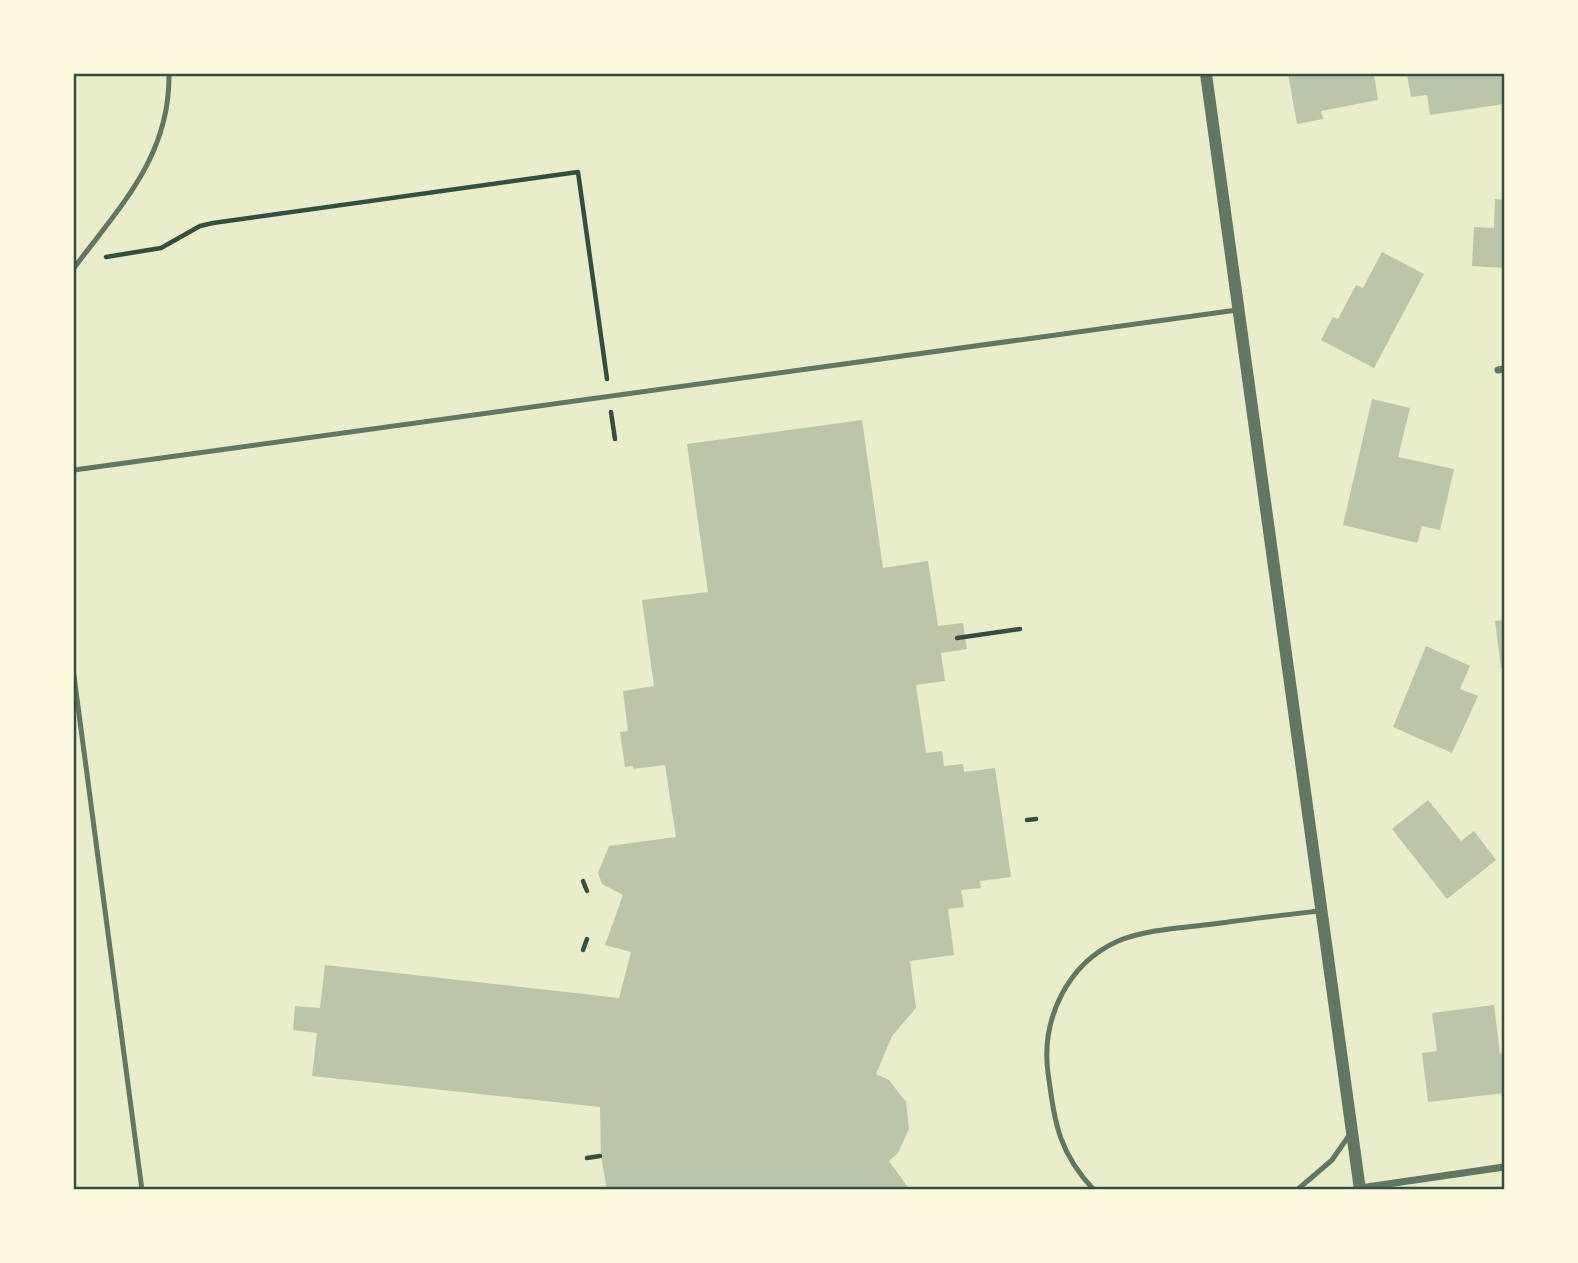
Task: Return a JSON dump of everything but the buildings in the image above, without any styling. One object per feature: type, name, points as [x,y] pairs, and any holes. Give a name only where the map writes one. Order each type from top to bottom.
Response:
[{"type":"street","points":[[1206,74],[1360,1189],[1504,1167]]},
{"type":"lane","points":[[74,268],[139,184],[150,161],[165,115],[169,74]]},
{"type":"lane","points":[[74,470],[1240,310]]},
{"type":"lane","points":[[74,676],[142,1189]]},
{"type":"lane","points":[[1094,1189],[1082,1178],[1061,1145],[1046,1059],[1053,1012],[1073,976],[1102,950],[1136,936],[1322,910]]},
{"type":"lane","points":[[1297,1189],[1332,1160],[1352,1131]]},
{"type":"path","points":[[79,261],[154,251],[200,226],[213,223],[578,172],[615,439]]},
{"type":"path","points":[[957,638],[1020,629]]},
{"type":"path","points":[[1027,820],[1036,819]]},
{"type":"path","points":[[583,881],[587,891]]},
{"type":"path","points":[[583,950],[587,939]]},
{"type":"path","points":[[587,1158],[600,1156]]}]
